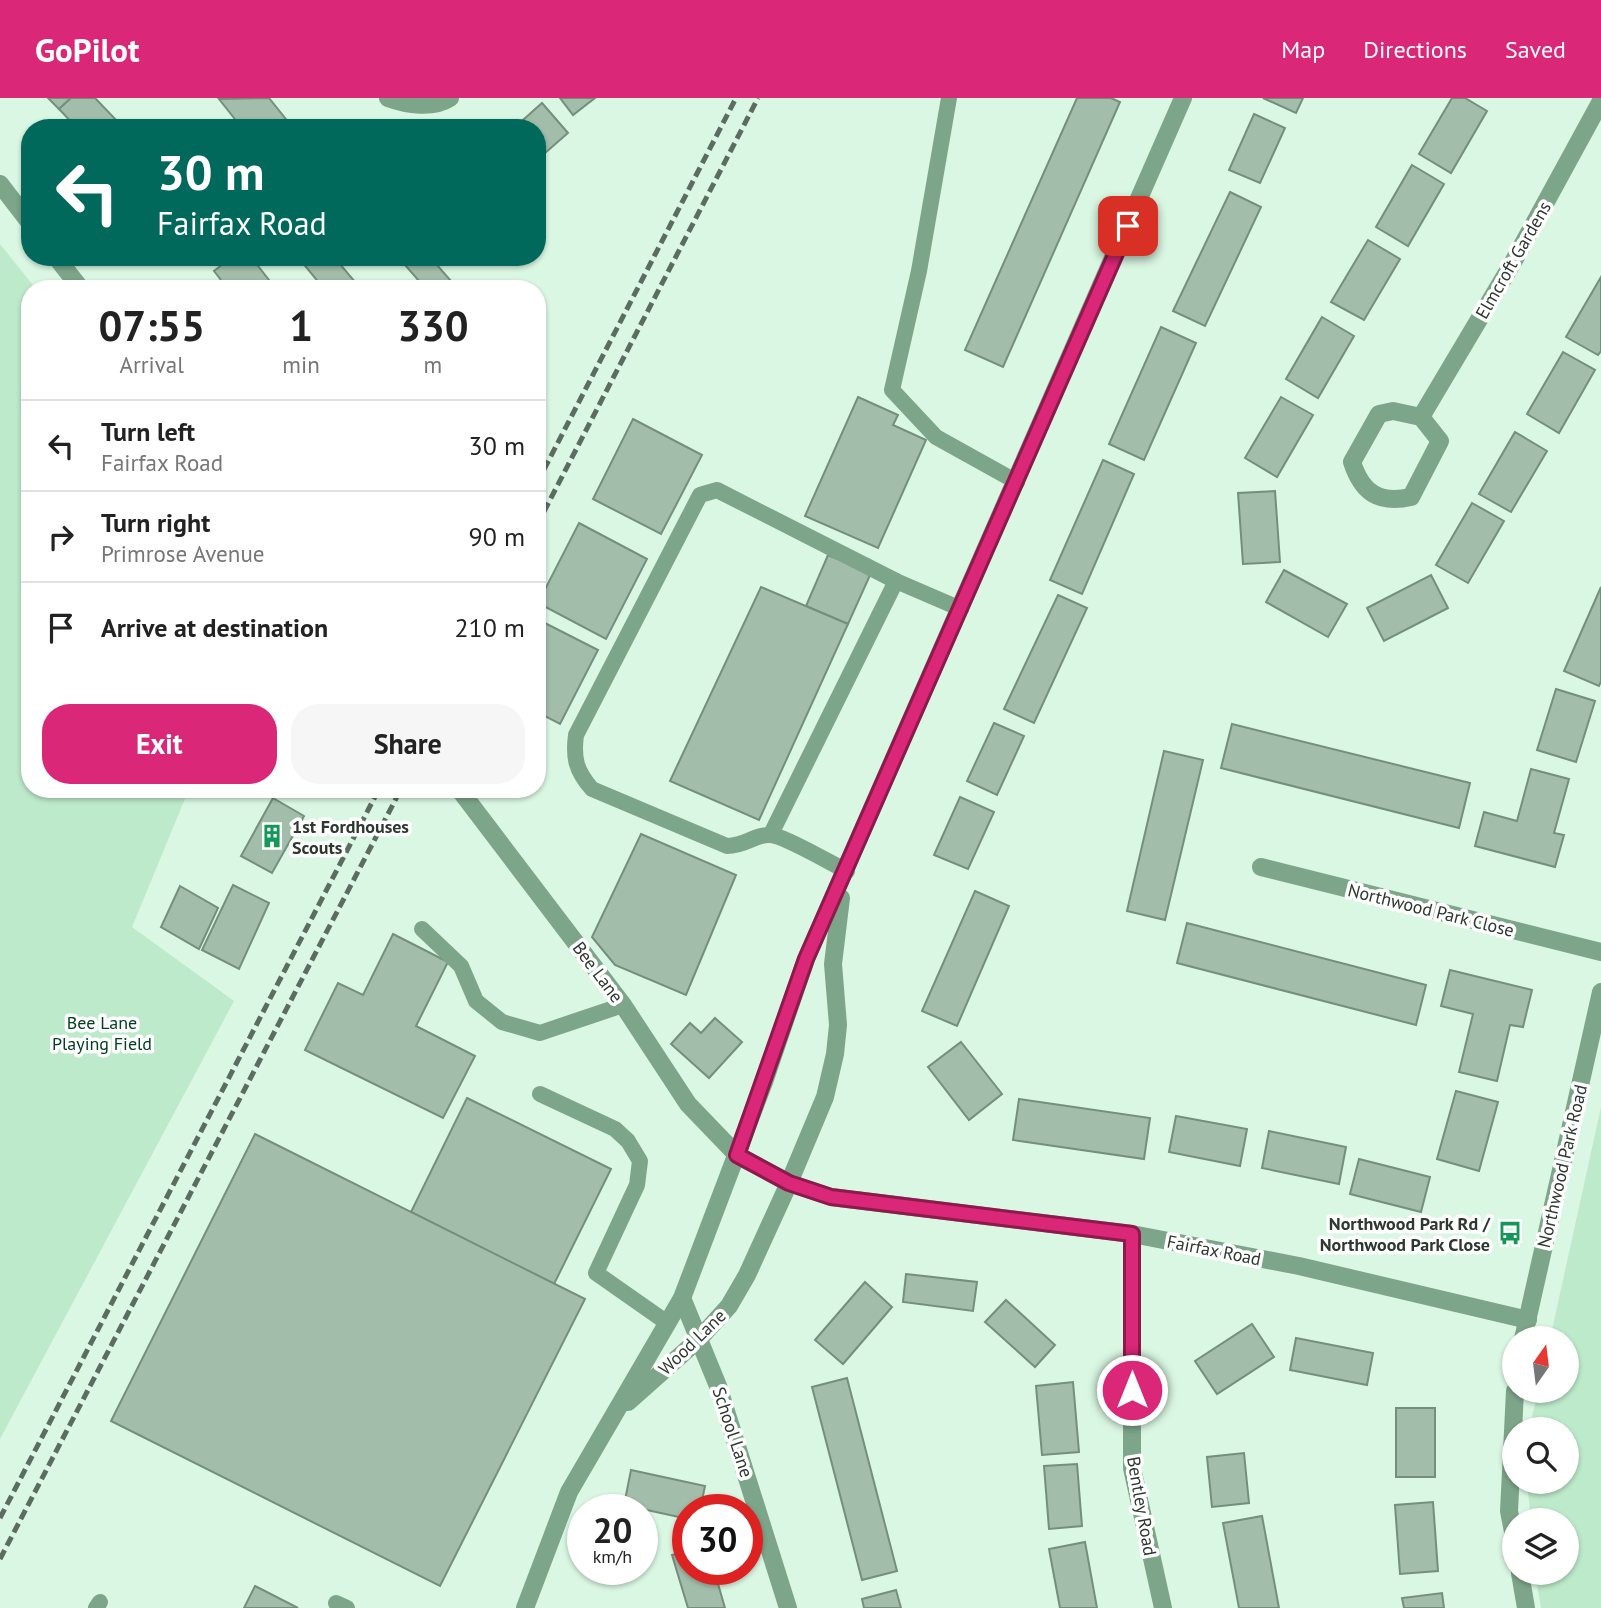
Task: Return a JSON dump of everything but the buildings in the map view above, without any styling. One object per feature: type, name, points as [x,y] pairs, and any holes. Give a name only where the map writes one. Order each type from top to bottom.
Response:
[{"type":"street","points":[[388,98],[401,103],[439,105],[450,98]]},
{"type":"street","points":[[846,871],[1183,98]]},
{"type":"street","name":"Elmcroft Gardens","points":[[1421,417],[1512,264],[1601,101]]},
{"type":"street","points":[[0,184],[21,211]]},
{"type":"street","points":[[1408,412],[1421,417],[1440,441],[1411,497],[1393,501],[1378,497],[1366,488],[1352,462],[1379,414],[1408,412]]},
{"type":"street","name":"Bee Lane","points":[[466,798],[623,1005],[688,1104],[737,1155]]},
{"type":"street","name":"Northwood Park Close","points":[[1261,867],[1601,952]]},
{"type":"street","name":"Wood Lane","points":[[525,1608],[569,1492],[682,1298],[737,1155],[806,959],[846,871]]},
{"type":"street","name":"Wood Lane","points":[[616,1413],[698,1339],[729,1306],[747,1275],[789,1183],[825,1097],[835,1054],[838,1026],[833,964],[846,871]]},
{"type":"street","name":"Northwood Park Road","points":[[1527,1326],[1601,992]]},
{"type":"street","name":"Fairfax Road","points":[[737,1155],[789,1183],[831,1197],[1132,1234],[1299,1266],[1528,1320]]},
{"type":"street","name":"Bentley Road","points":[[1132,1234],[1132,1468],[1163,1608]]},
{"type":"street","name":"School Lane","points":[[682,1298],[718,1386],[788,1608]]},
{"type":"street","points":[[1509,1508],[1514,1404]]},
{"type":"street","points":[[1522,1585],[1526,1608]]},
{"type":"lane","points":[[949,98],[919,271],[892,390],[936,437],[1017,482]]},
{"type":"lane","points":[[846,871],[771,834],[755,837],[743,846],[727,846],[592,789],[580,776],[573,756],[576,734],[700,495],[718,490],[896,581],[961,609]]},
{"type":"lane","points":[[771,834],[896,581]]},
{"type":"lane","points":[[422,929],[460,966],[476,1002],[502,1022],[540,1034],[623,1005]]},
{"type":"lane","points":[[540,1094],[615,1129],[628,1141],[640,1161],[637,1185],[596,1273],[666,1322]]},
{"type":"green space","name":"Bee Lane Playing Field","points":[[0,244],[29,280],[21,280],[21,798],[185,798],[132,927],[234,1001],[0,1439]]},
{"type":"green space","points":[[1601,1107],[1601,1608],[1541,1608],[1537,1585],[1579,1585],[1579,1508],[1530,1508],[1528,1494],[1579,1494],[1579,1417],[1532,1417],[1535,1404],[1579,1403],[1579,1326],[1553,1326]]},
{"type":"railway","points":[[546,466],[736,98]]},
{"type":"railway","points":[[546,508],[758,98]]},
{"type":"railway","points":[[0,1518],[374,798]]},
{"type":"railway","points":[[0,1559],[396,798]]},
{"type":"place","name":"1st Fordhouses Scouts","points":[[272,836]]},
{"type":"place","name":"Northwood Park Rd / Northwood Park Close","points":[[1510,1233]]},
{"type":"route","points":[[1128,226],[806,959],[790,1012],[737,1155],[789,1183],[831,1197],[1132,1234],[1132,1390]]}]
